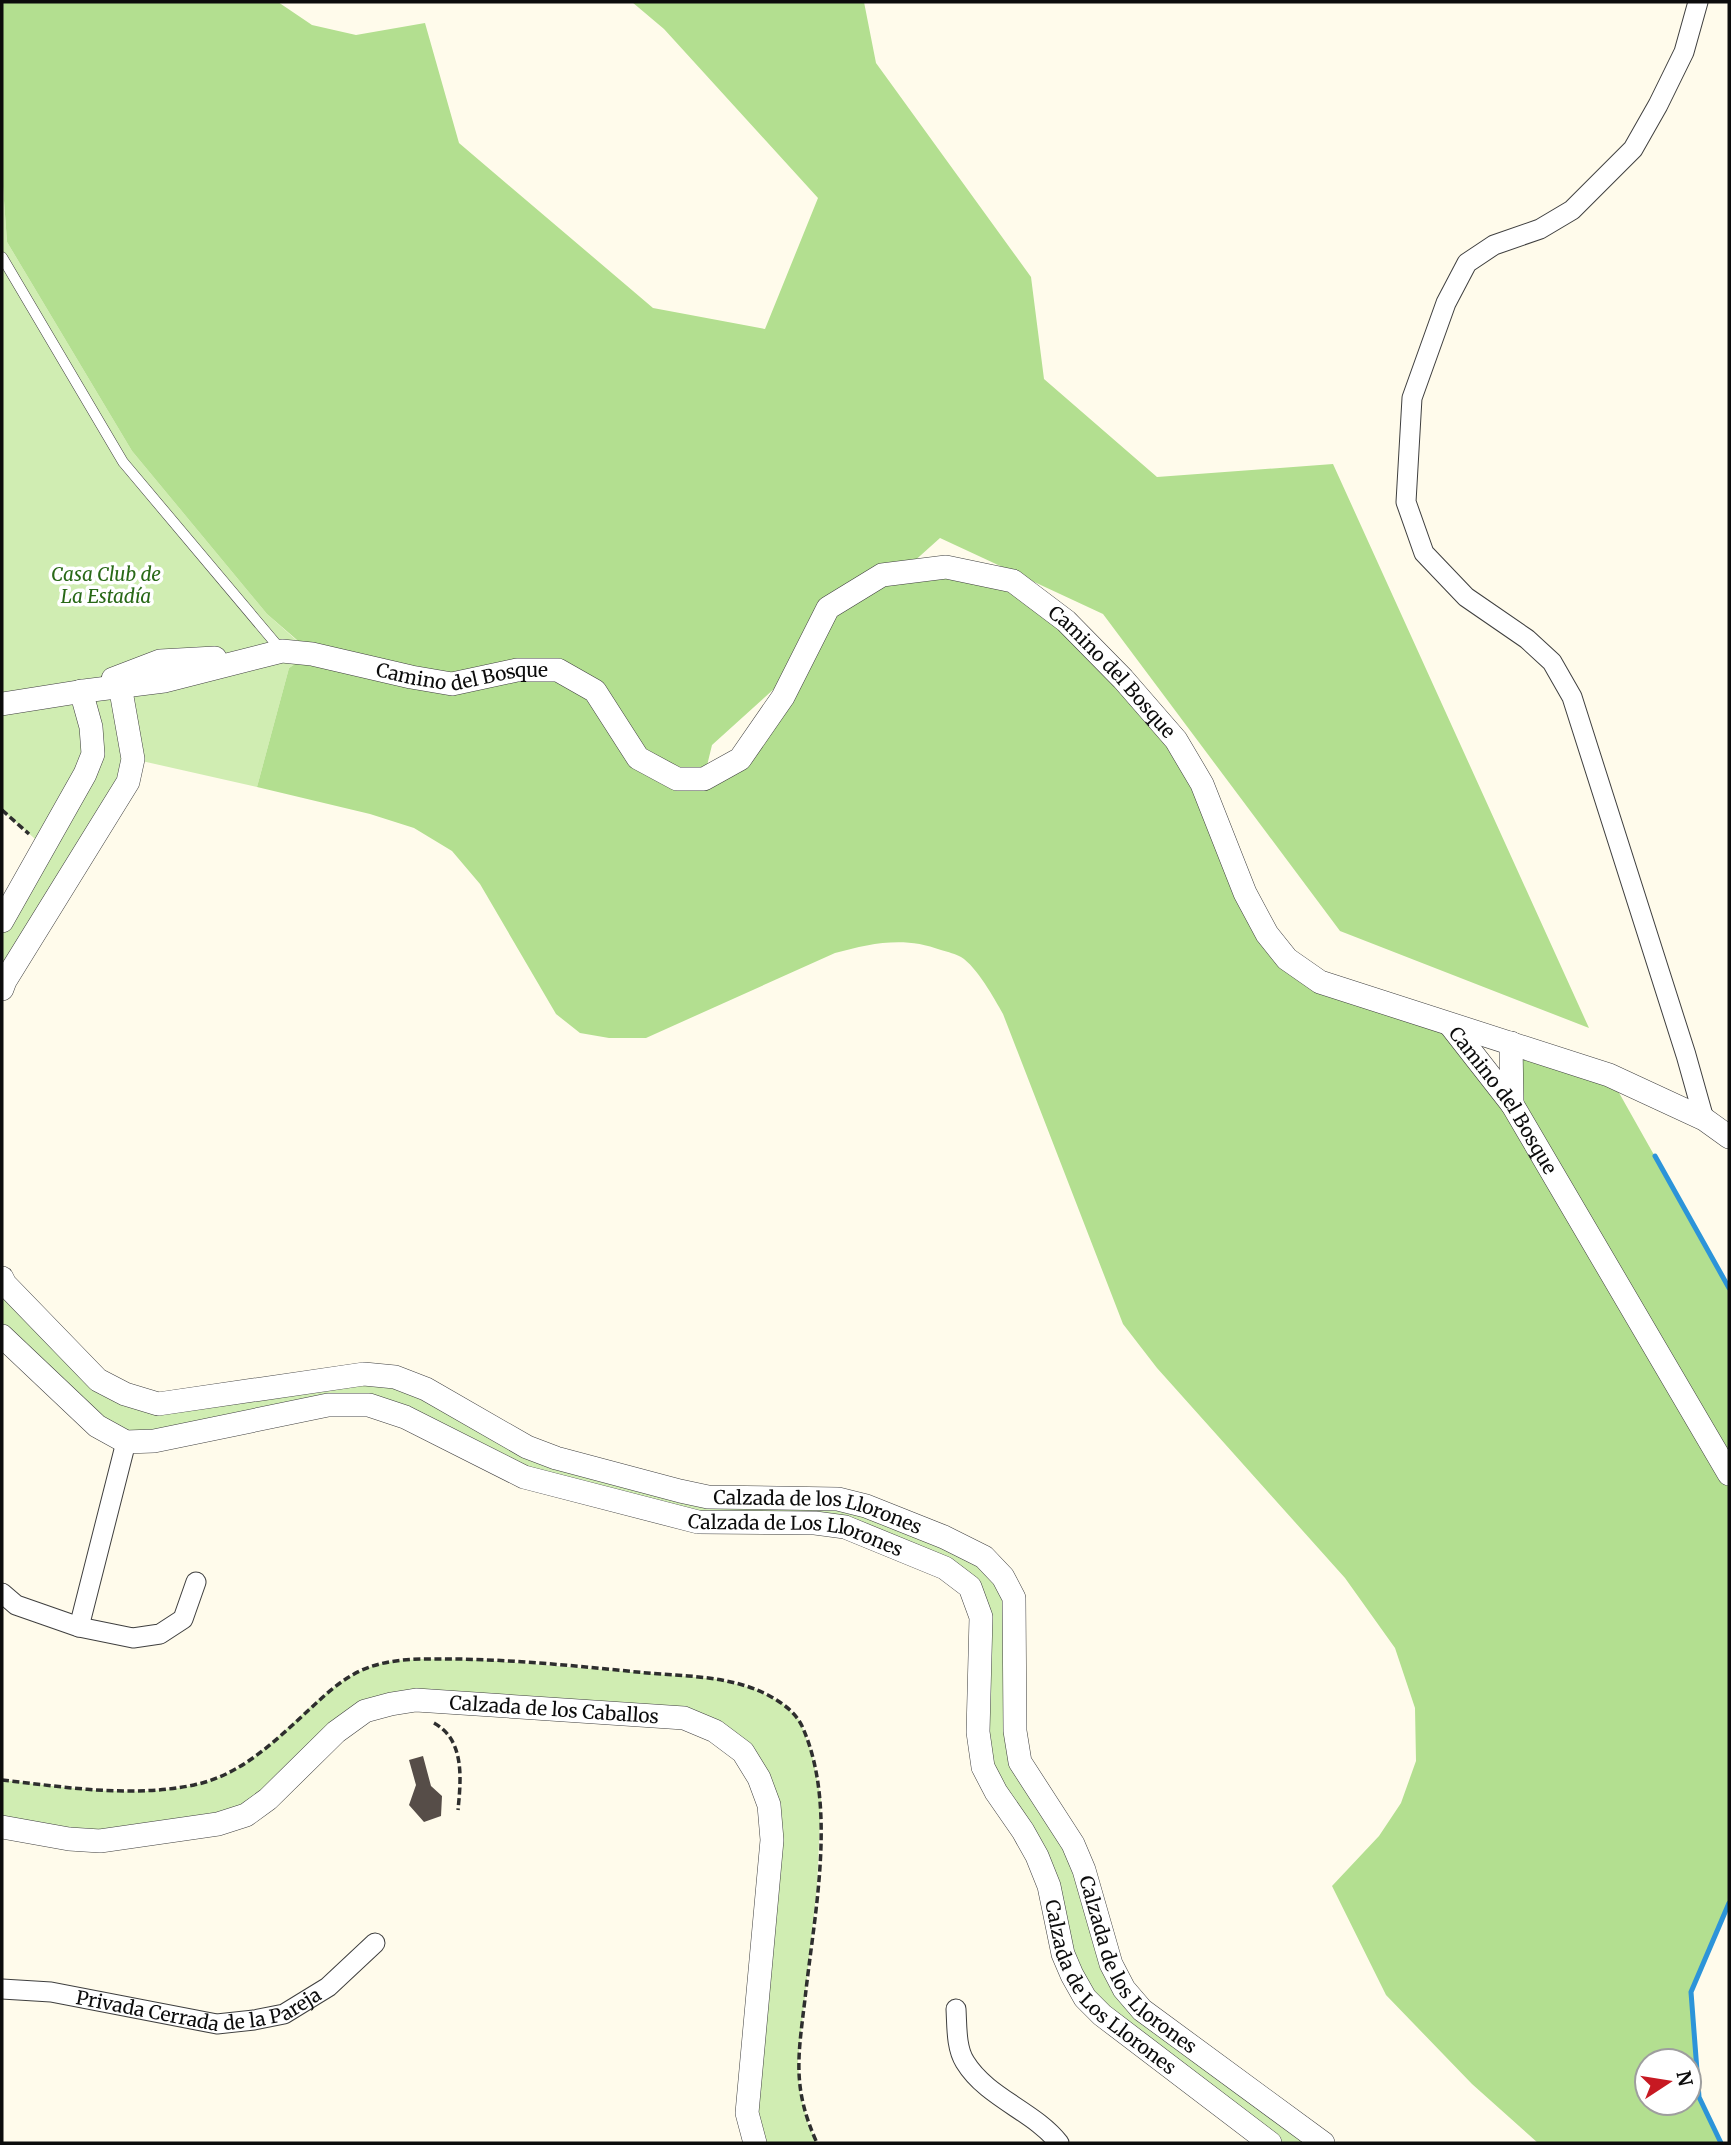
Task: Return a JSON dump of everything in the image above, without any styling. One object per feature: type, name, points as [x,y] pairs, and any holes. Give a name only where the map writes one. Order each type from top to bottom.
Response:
[{"type":"street","points":[[1698,2],[1684,52],[1633,149],[1572,210],[1541,229],[1494,246],[1466,263],[1446,303],[1412,398],[1406,502],[1424,553],[1466,597],[1527,639],[1552,662],[1572,697],[1704,1119]]},
{"type":"street","name":"Camino del Bosque","points":[[83,691],[160,661],[271,653],[312,654],[452,684],[517,670],[558,670],[596,691],[638,758],[677,779],[704,779],[740,759],[783,697],[828,608],[881,575],[946,567],[1013,580],[1066,621],[1123,679],[1176,740],[1202,784],[1245,893],[1267,934],[1287,958],[1320,982],[1451,1026],[1512,1104],[1729,1474]]},
{"type":"street","name":"Camino del Bosque","points":[[2,704],[83,691],[166,690],[271,653]]},
{"type":"street","points":[[2,921],[85,775],[93,754],[91,727],[83,691]]},
{"type":"street","points":[[2,989],[128,782],[134,759],[121,691]]},
{"type":"street","points":[[1451,1026],[1609,1075],[1704,1119],[1729,1137]]},
{"type":"street","points":[[1511,1043],[1512,1104]]},
{"type":"street","name":"Calzada de los Llorones","points":[[2,1278],[98,1380],[125,1394],[158,1404],[364,1374],[395,1377],[426,1389],[527,1447],[556,1458],[708,1497],[838,1499],[866,1506],[944,1537],[984,1558],[1003,1577],[1014,1598],[1015,1731],[1020,1762],[1073,1844],[1084,1870],[1111,1964],[1124,1989],[1142,2010],[1323,2143]]},
{"type":"street","points":[[2,1336],[97,1426],[126,1442],[79,1627]]},
{"type":"street","points":[[263,1389],[268,1418]]},
{"type":"street","name":"Calzada de Los Llorones","points":[[126,1442],[154,1441],[328,1405],[369,1405],[405,1416],[524,1477],[698,1522],[815,1523],[845,1528],[945,1567],[970,1587],[981,1617],[978,1732],[983,1766],[996,1792],[1037,1856],[1049,1886],[1063,1954],[1072,1975],[1085,1998],[1102,2015],[1270,2143]]},
{"type":"street","points":[[2,1593],[16,1605],[79,1627],[133,1638],[160,1634],[183,1619],[196,1582]]},
{"type":"street","name":"Calzada de los Caballos","points":[[2,1826],[69,1839],[100,1841],[218,1824],[246,1815],[268,1799],[336,1732],[365,1711],[391,1703],[416,1700],[684,1718],[715,1731],[743,1752],[759,1778],[769,1805],[772,1840],[747,2113],[755,2143]]},
{"type":"street","name":"Privada Cerrada de la Pareja","points":[[2,1989],[51,1992],[217,2024],[254,2020],[284,2014],[328,1987],[375,1942]]},
{"type":"street","points":[[957,2009],[957,2036],[964,2062],[990,2090],[1027,2114],[1059,2143]]},
{"type":"lane","points":[[2,257],[123,462],[271,653]]},
{"type":"path","points":[[2,810],[44,847]]},
{"type":"path","points":[[2,1780],[121,1791],[161,1790],[197,1784],[230,1772],[260,1755],[333,1688],[359,1671],[383,1662],[420,1659],[482,1660],[582,1667],[717,1679],[755,1689],[782,1703],[800,1721],[813,1754],[821,1799],[817,1887],[798,2060],[800,2093],[817,2143]]},
{"type":"path","points":[[429,1720],[444,1729],[454,1744],[459,1759],[461,1779],[458,1810]]},
{"type":"green space","points":[[2,2],[278,2],[312,25],[356,35],[425,23],[459,143],[653,308],[765,329],[818,198],[664,29],[632,2],[864,2],[876,63],[1031,277],[1044,379],[1157,477],[1333,464],[1589,1028],[1340,931],[1103,614],[940,538],[901,573],[1013,581],[1176,740],[1287,959],[1451,1026],[1511,1103],[1511,1043],[1609,1075],[1729,1288],[1729,1903],[1691,1992],[1695,2047],[1633,2047],[1633,2117],[1703,2117],[1703,2105],[1721,2143],[1538,2143],[1472,2084],[1386,1995],[1332,1886],[1379,1836],[1401,1803],[1416,1761],[1415,1708],[1395,1648],[1345,1578],[1157,1368],[1123,1324],[1003,1014],[973,968],[954,954],[914,943],[888,942],[862,946],[835,953],[646,1038],[609,1038],[580,1033],[556,1014],[480,884],[452,851],[414,828],[370,814],[257,787],[289,668],[312,653],[267,614],[132,451],[7,242],[2,173]],"holes":[[[797,668],[740,759],[704,778],[712,745]]]},
{"type":"green space","name":"Casa Club de La Estadía","points":[[2,173],[7,242],[132,451],[267,614],[312,654],[289,668],[257,787],[133,759],[2,987],[2,924],[91,752],[42,845],[2,810]]},
{"type":"green space","points":[[2,1279],[125,1397],[364,1375],[498,1432],[680,1491],[838,1499],[1003,1577],[1015,1731],[1038,1791],[1124,1989],[1323,2143],[1270,2143],[1085,1998],[1049,1886],[996,1792],[970,1587],[877,1539],[735,1522],[524,1477],[369,1405],[126,1442],[2,1333]]},
{"type":"green space","points":[[420,1659],[482,1660],[717,1679],[755,1689],[782,1703],[800,1721],[812,1754],[821,1799],[817,1887],[798,2060],[800,2093],[817,2143],[755,2143],[769,1805],[715,1731],[391,1704],[246,1815],[100,1841],[2,1827],[2,1780],[119,1791],[180,1788],[208,1781],[233,1771],[252,1759],[323,1696],[362,1670],[383,1663]]},
{"type":"building","points":[[423,1756],[431,1786],[442,1796],[441,1816],[424,1822],[409,1805],[416,1785],[409,1760]]},
{"type":"waterway","points":[[1655,1156],[1729,1288]]},
{"type":"waterway","points":[[1721,2143],[1699,2097],[1691,1992],[1729,1903]]}]
